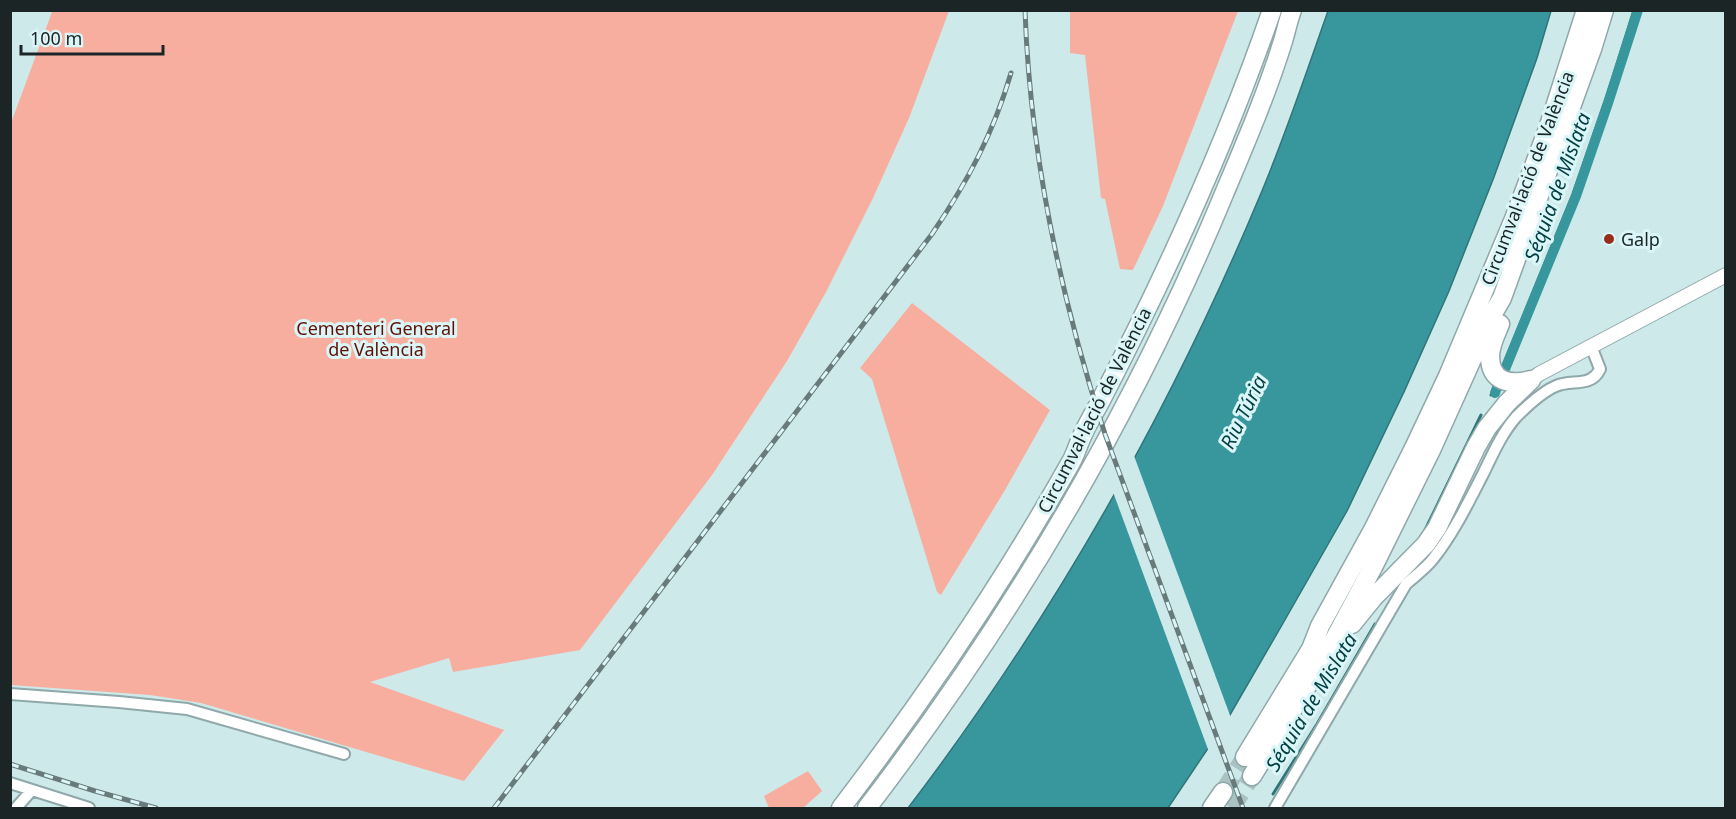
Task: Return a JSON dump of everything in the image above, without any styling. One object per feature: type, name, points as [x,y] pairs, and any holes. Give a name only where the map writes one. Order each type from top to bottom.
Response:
[{"type":"highway","name":"Circumval·lació de València","points":[[841,808],[945,666],[1073,459],[1080,440],[1130,345],[1182,235],[1230,122],[1272,10]]},
{"type":"highway","name":"Circumval·lació de València","points":[[1252,776],[1319,652],[1320,626],[1374,528],[1414,448],[1476,312],[1548,129],[1586,10]]},
{"type":"highway","name":"Circumval·lació de València","points":[[1245,757],[1319,652],[1373,567],[1431,450],[1491,317],[1502,298],[1604,10]]},
{"type":"highway","name":"Circumval·lació de València","points":[[867,808],[966,671],[1031,569],[1102,450],[1151,355],[1204,242],[1251,130],[1290,16]]},
{"type":"highway","points":[[1073,459],[1087,443],[1215,192],[1277,38],[1290,16]]},
{"type":"highway","points":[[1502,298],[1501,321],[1492,344],[1491,365],[1502,380],[1509,383],[1531,380]]},
{"type":"highway","points":[[1319,652],[1341,639],[1359,614],[1426,544],[1437,528],[1487,428],[1507,403],[1531,380]]},
{"type":"highway","points":[[1212,808],[1223,792]]},
{"type":"street","points":[[1531,380],[1725,274]]},
{"type":"street","points":[[1275,808],[1406,584],[1432,561],[1451,533],[1503,435],[1519,414],[1554,387],[1564,383],[1582,383],[1594,378],[1600,369],[1591,346]]},
{"type":"street","points":[[10,694],[187,709],[344,754]]},
{"type":"street","points":[[10,783],[89,808]]},
{"type":"street","points":[[16,808],[32,790]]},
{"type":"green space","name":"Cementeri General de València","points":[[949,11],[909,118],[873,198],[826,292],[787,361],[712,475],[580,650],[453,672],[449,658],[370,682],[504,730],[464,781],[201,703],[150,695],[11,685],[11,123],[52,12]]},
{"type":"green space","points":[[1070,11],[1238,11],[1163,206],[1133,270],[1120,269],[1105,199],[1101,198],[1085,55],[1070,53]]},
{"type":"green space","points":[[912,303],[1050,410],[1005,490],[941,595],[937,592],[872,379],[860,368]]},
{"type":"green space","points":[[808,771],[822,791],[803,808],[769,808],[764,796]]},
{"type":"water","name":"Riu Túria","points":[[1328,11],[1551,11],[1537,58],[1494,177],[1449,291],[1347,511],[1227,720],[1168,808],[908,808],[1010,665],[1103,515],[1145,437],[1186,359],[1259,198]]},
{"type":"pier","points":[[1133,453],[1231,718],[1209,752],[1113,492]]},
{"type":"waterway","name":"Séquia de Mislata","points":[[1501,371],[1573,194],[1634,10]]},
{"type":"waterway","name":"Séquia de Mislata","points":[[1503,374],[1576,196],[1638,10]]},
{"type":"waterway","name":"Séquia de Mislata","points":[[1491,395],[1496,382]]},
{"type":"waterway","name":"Séquia de Mislata","points":[[1495,393],[1498,385]]},
{"type":"waterway","name":"Séquia de Mislata","points":[[1425,530],[1481,415]]},
{"type":"waterway","name":"Séquia de Mislata","points":[[1273,794],[1375,624]]},
{"type":"tunnel","points":[[1223,792],[1245,757]]},
{"type":"tunnel","points":[[1231,808],[1252,776]]},
{"type":"railway","points":[[1025,10],[1033,118],[1041,171],[1050,225],[1074,330],[1105,434],[1243,808]]},
{"type":"railway","points":[[494,808],[932,234],[957,195],[988,137],[1011,73]]},
{"type":"railway","points":[[10,764],[156,808]]},
{"type":"place","name":"Galp","points":[[1609,239]]}]
